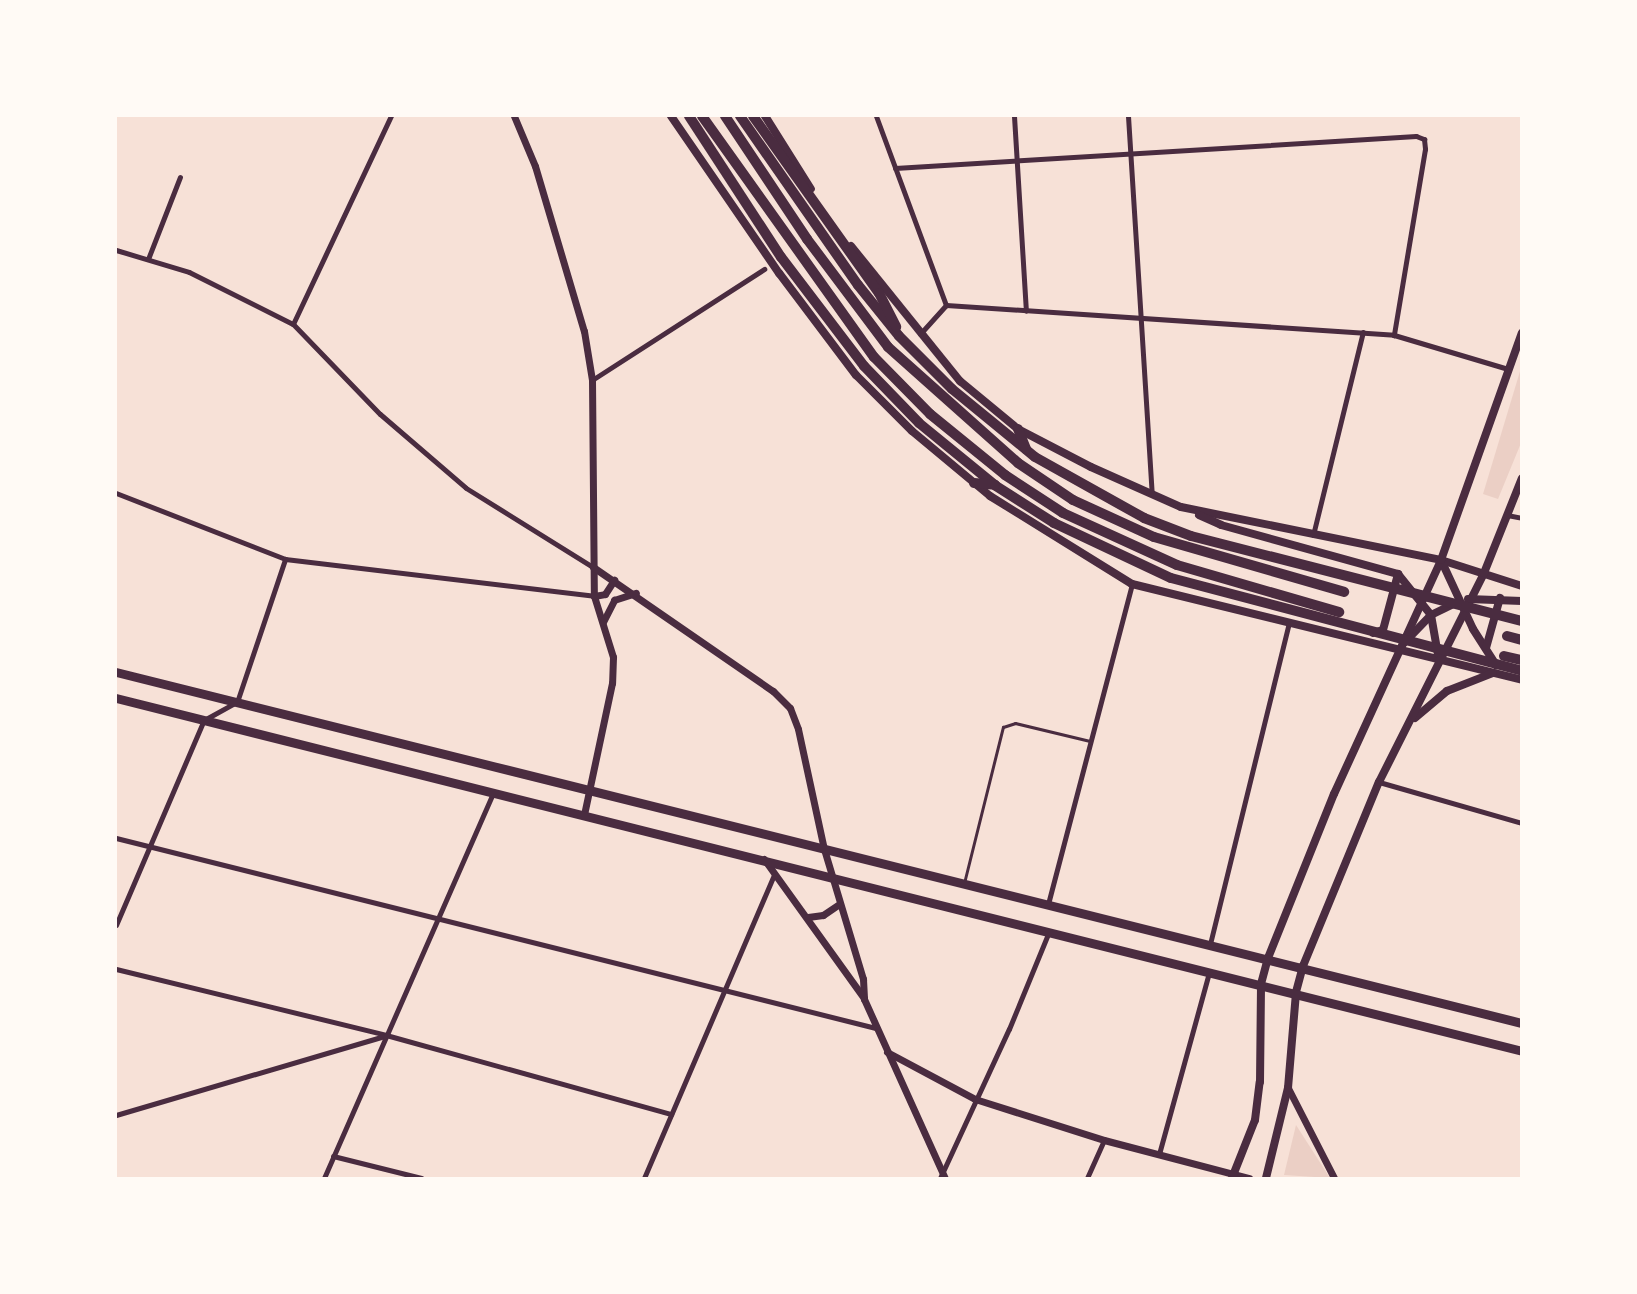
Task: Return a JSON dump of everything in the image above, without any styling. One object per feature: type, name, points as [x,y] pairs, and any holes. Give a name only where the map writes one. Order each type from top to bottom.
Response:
[{"type":"highway","points":[[689,116],[781,257],[864,366],[919,423],[996,486],[1054,523],[1171,578],[1521,672]]},
{"type":"highway","points":[[702,116],[874,357],[930,414],[1022,486],[1063,513],[1177,565],[1339,612]]},
{"type":"highway","points":[[740,116],[858,285],[899,336],[952,389],[1035,457],[1144,518],[1253,554],[1521,621]]},
{"type":"highway","points":[[753,116],[879,293],[899,336]]},
{"type":"highway","points":[[726,117],[774,134]]},
{"type":"highway","points":[[726,117],[807,239],[888,347],[943,399],[1035,475],[1073,500],[1154,537],[1344,592]]},
{"type":"highway","points":[[1018,429],[1035,475]]},
{"type":"highway","points":[[974,483],[1022,486]]},
{"type":"highway","points":[[1507,636],[1521,639]]},
{"type":"highway","points":[[1504,656],[1521,660]]},
{"type":"main road","points":[[671,116],[779,273],[856,375],[912,431],[974,483],[1132,584],[1521,680]]},
{"type":"main road","points":[[765,116],[774,134],[841,232],[920,334],[960,381],[1018,429],[1221,525],[1398,574],[1431,615],[1439,659]]},
{"type":"main road","points":[[1234,1177],[1255,1120],[1260,1082],[1261,984],[1268,958],[1334,794],[1398,649],[1441,560],[1521,333]]},
{"type":"main road","points":[[1266,1179],[1288,1088],[1296,992],[1303,966],[1379,782],[1484,573],[1521,478]]},
{"type":"main road","points":[[1181,507],[1441,560],[1521,586]]},
{"type":"main road","points":[[1441,560],[1464,612],[1498,673]]},
{"type":"main road","points":[[1356,638],[1383,630],[1398,574]]},
{"type":"main road","points":[[1398,649],[1431,615],[1460,601],[1472,598],[1521,600]]},
{"type":"main road","points":[[1486,648],[1500,598]]},
{"type":"main road","points":[[116,672],[590,788],[963,885],[1303,966],[1521,1023]]},
{"type":"main road","points":[[1408,725],[1447,691],[1498,673]]},
{"type":"main road","points":[[116,698],[765,859],[1048,934],[1296,992],[1521,1050]]},
{"type":"street","points":[[293,324],[391,116]]},
{"type":"street","points":[[514,116],[535,166],[584,331],[592,380],[594,596],[613,657],[612,683],[584,814]]},
{"type":"street","points":[[876,116],[946,305]]},
{"type":"street","points":[[1014,116],[1026,311]]},
{"type":"street","points":[[1128,116],[1152,494]]},
{"type":"street","points":[[895,168],[1416,136],[1424,139],[1394,335]]},
{"type":"street","points":[[148,259],[180,177]]},
{"type":"street","points":[[116,250],[189,273],[293,324],[380,414],[466,488],[636,593],[773,691],[790,708],[798,729],[838,905],[863,979],[864,999]]},
{"type":"street","points":[[592,380],[764,269]]},
{"type":"street","points":[[920,334],[946,305]]},
{"type":"street","points":[[946,305],[1140,316],[1394,335],[1508,369]]},
{"type":"street","points":[[1313,535],[1363,332]]},
{"type":"street","points":[[116,493],[285,559],[594,596],[605,594],[615,580]]},
{"type":"street","points":[[1505,515],[1521,518]]},
{"type":"street","points":[[116,925],[204,720],[237,702],[285,559]]},
{"type":"street","points":[[1048,904],[1132,584]]},
{"type":"street","points":[[602,627],[605,612],[614,600],[636,593]]},
{"type":"street","points":[[1210,944],[1289,623]]},
{"type":"street","points":[[1379,782],[1521,823]]},
{"type":"street","points":[[324,1179],[493,793]]},
{"type":"street","points":[[116,838],[876,1028]]},
{"type":"street","points":[[765,859],[774,875],[808,917],[864,999],[942,1177]]},
{"type":"street","points":[[644,1179],[722,991],[774,875]]},
{"type":"street","points":[[808,917],[823,915],[838,905]]},
{"type":"street","points":[[942,1177],[975,1099],[1009,1029],[1048,934]]},
{"type":"street","points":[[116,969],[386,1035],[671,1114]]},
{"type":"street","points":[[1159,1154],[1209,972]]},
{"type":"street","points":[[116,1115],[386,1035]]},
{"type":"street","points":[[887,1052],[975,1099],[1104,1140],[1234,1177],[1249,1179]]},
{"type":"street","points":[[1288,1088],[1334,1179]]},
{"type":"street","points":[[1087,1179],[1104,1140]]},
{"type":"street","points":[[333,1156],[421,1179]]},
{"type":"lane","points":[[963,885],[1003,727],[1015,723],[1091,741]]},
{"type":"shaded area","points":[[1521,368],[1521,443],[1498,499],[1483,494]]},
{"type":"shaded area","points":[[1296,1125],[1330,1178],[1284,1175]]}]
